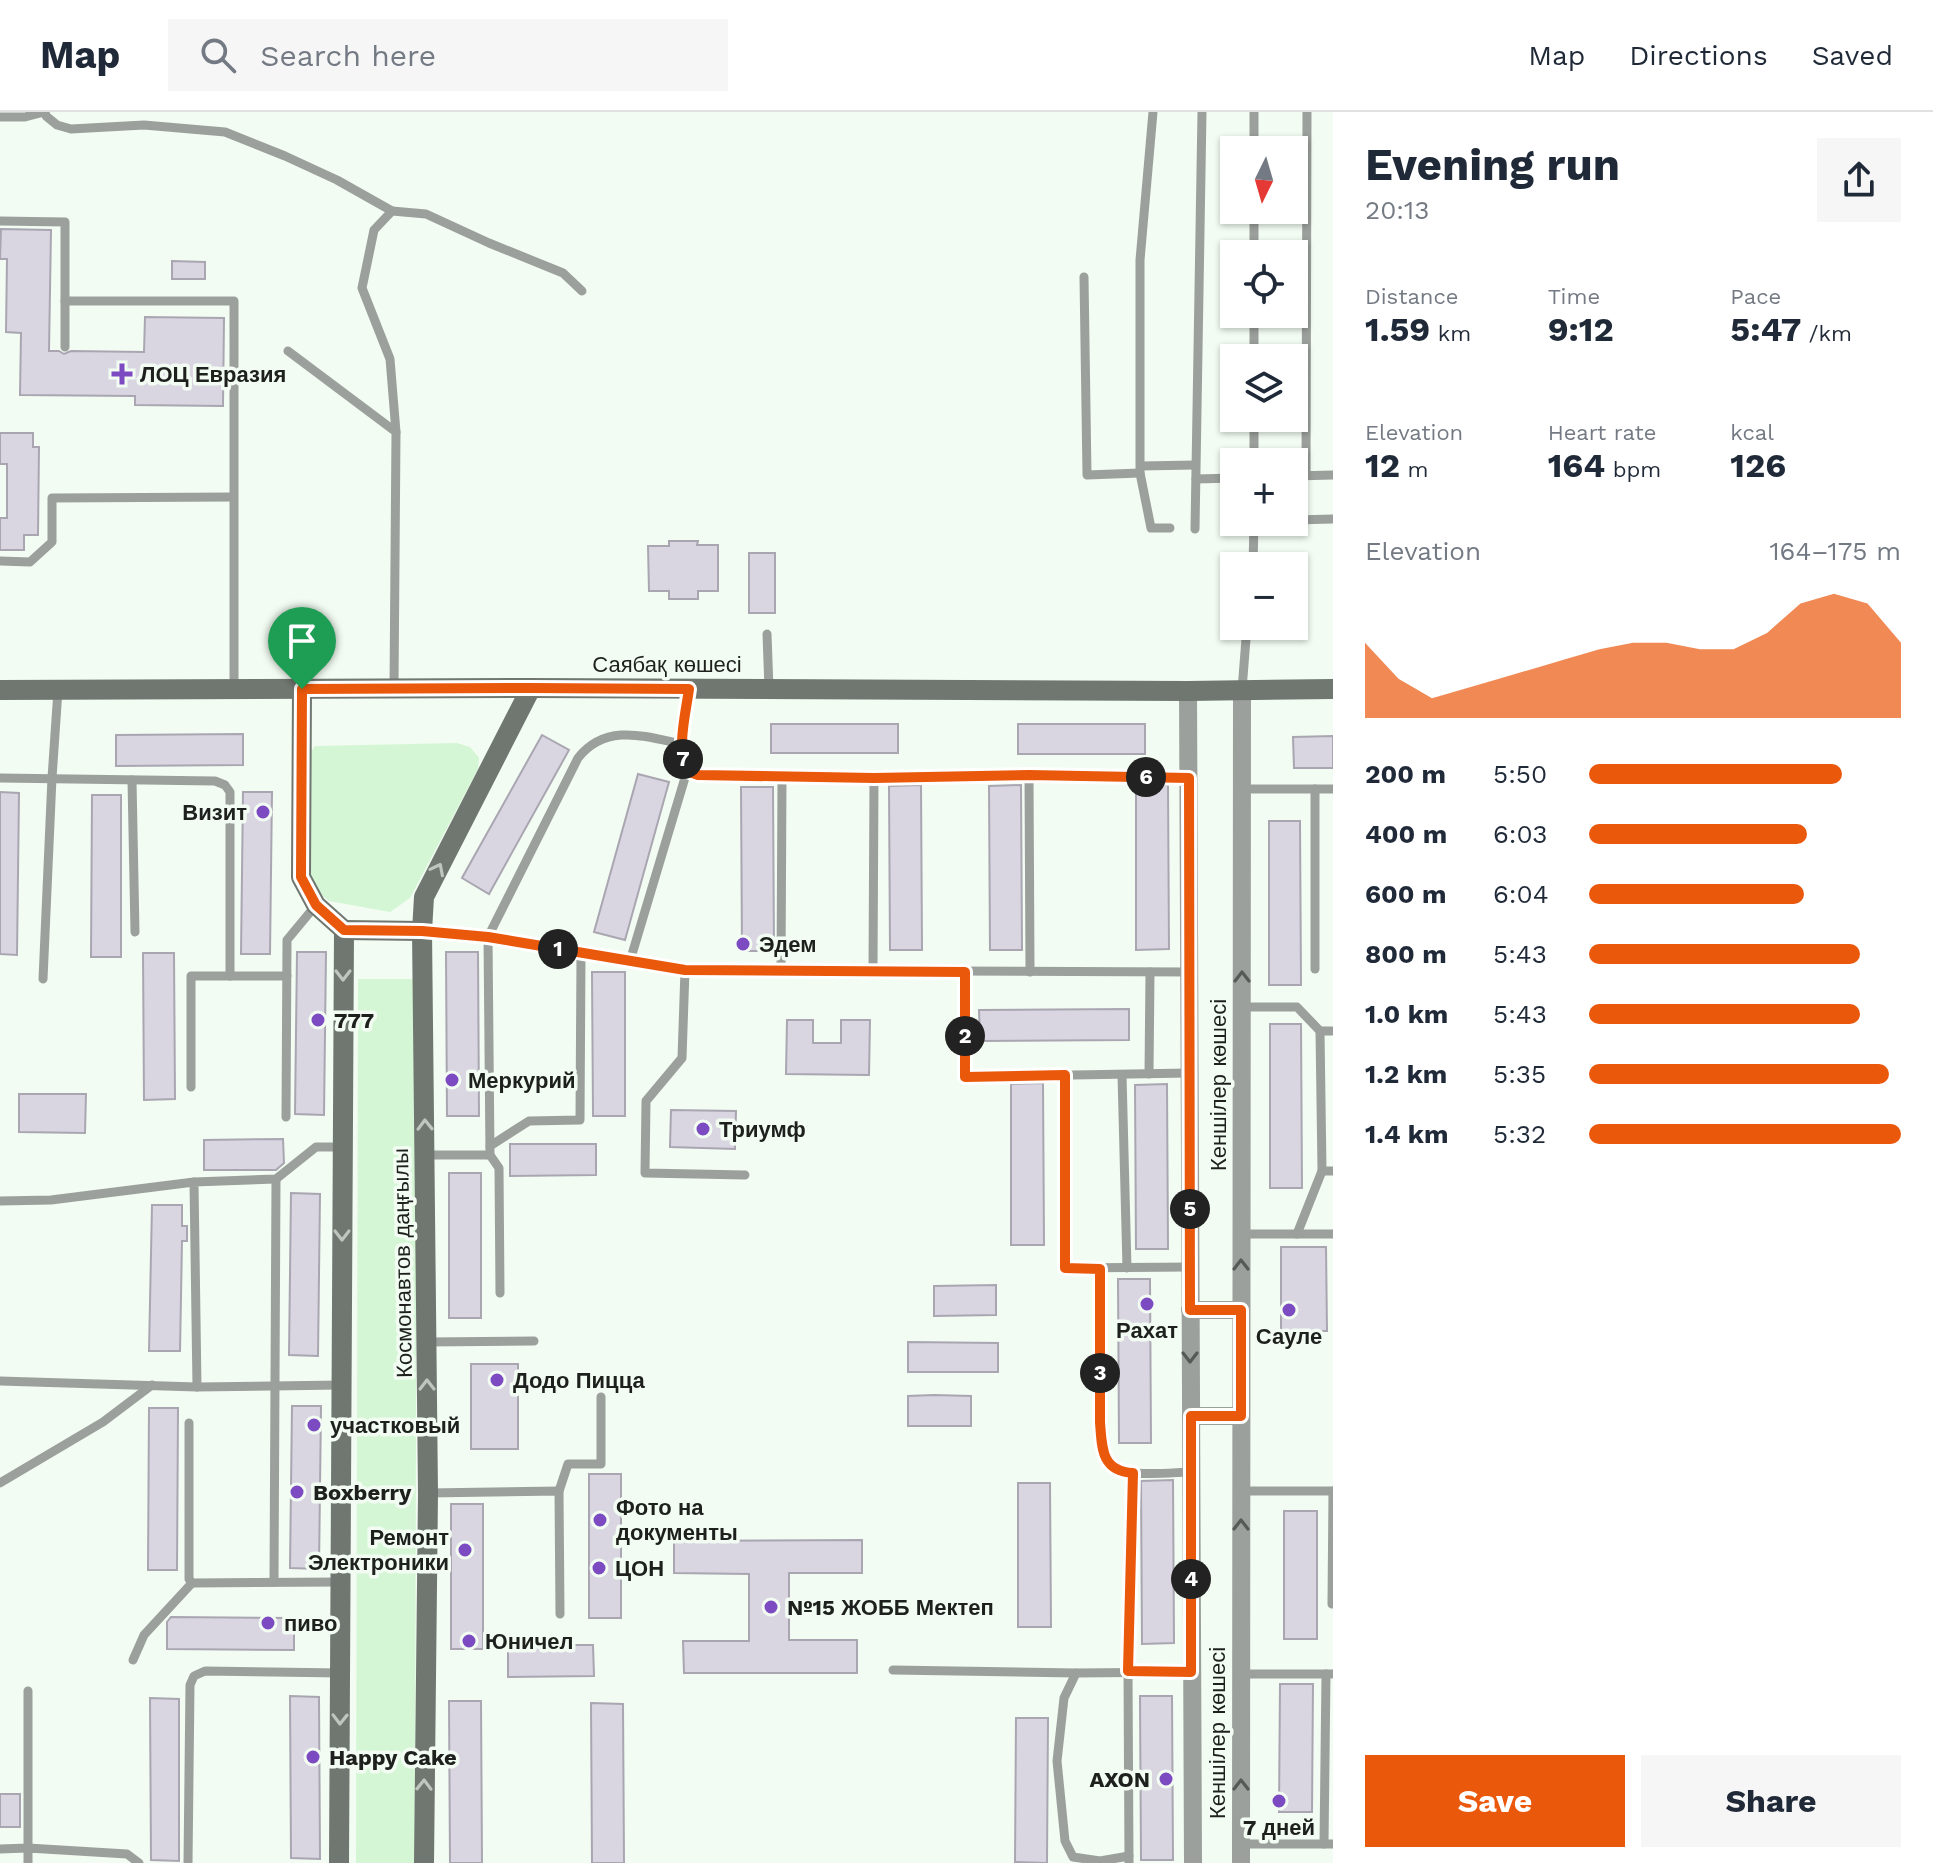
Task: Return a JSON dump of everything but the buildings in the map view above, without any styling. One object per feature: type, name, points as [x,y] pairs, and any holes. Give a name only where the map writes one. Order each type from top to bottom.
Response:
[{"type":"street","name":"Космонавтов даңғылы","points":[[424,1863],[428,1493],[424,897],[531,688]]},
{"type":"street","points":[[302,689],[301,877],[316,905],[344,930],[422,931]]},
{"type":"street","name":"Саябақ көшесі","points":[[0,690],[1333,689]]},
{"type":"street","name":"Кеншілер көшесі","points":[[1241,1854],[1242,690]]},
{"type":"street","name":"Кеншілер көшесі","points":[[1188,691],[1193,1863]]},
{"type":"street","points":[[339,1863],[344,930]]},
{"type":"street","points":[[1190,1310],[1241,1310]]},
{"type":"street","points":[[1191,1416],[1241,1416]]},
{"type":"lane","points":[[0,117],[25,117],[44,112],[57,125],[71,129],[144,125],[225,132],[337,180],[392,211],[426,214],[563,273],[582,291]]},
{"type":"lane","points":[[1153,112],[1140,260],[1140,470],[1151,528],[1170,528]]},
{"type":"lane","points":[[1195,529],[1202,112]]},
{"type":"lane","points":[[1254,112],[1254,136]]},
{"type":"lane","points":[[1306,448],[1307,112]]},
{"type":"lane","points":[[392,211],[374,230],[362,288],[390,359],[396,432],[394,688]]},
{"type":"lane","points":[[0,221],[65,222],[65,347]]},
{"type":"lane","points":[[1084,277],[1087,475],[1195,465]]},
{"type":"lane","points":[[65,301],[234,301],[234,690]]},
{"type":"lane","points":[[288,351],[396,432]]},
{"type":"lane","points":[[1308,476],[1333,475]]},
{"type":"lane","points":[[1196,479],[1220,478]]},
{"type":"lane","points":[[0,561],[30,562],[52,542],[52,498],[233,497]]},
{"type":"lane","points":[[1308,520],[1333,519]]},
{"type":"lane","points":[[767,634],[769,689]]},
{"type":"lane","points":[[1242,690],[1246,640]]},
{"type":"lane","points":[[630,961],[687,771],[683,763],[682,744],[689,689]]},
{"type":"lane","points":[[43,979],[58,690]]},
{"type":"lane","points":[[500,1293],[499,1168],[490,1150],[488,937],[578,758],[586,748],[604,737],[625,734],[682,744]]},
{"type":"lane","points":[[687,771],[698,775],[782,777],[1029,775],[1189,778]]},
{"type":"lane","points":[[1029,775],[1030,972]]},
{"type":"lane","points":[[781,971],[782,777]]},
{"type":"lane","points":[[0,778],[215,781],[225,785],[230,792],[230,976]]},
{"type":"lane","points":[[873,971],[874,778]]},
{"type":"lane","points":[[132,780],[135,932]]},
{"type":"lane","points":[[1242,789],[1333,789]]},
{"type":"lane","points":[[1315,789],[1315,969]]},
{"type":"lane","points":[[286,1117],[287,940],[316,905]]},
{"type":"lane","points":[[422,931],[488,937],[685,970],[1189,972]]},
{"type":"lane","points":[[425,1155],[490,1150],[529,1121],[580,1120],[581,953]]},
{"type":"lane","points":[[685,970],[682,1058],[646,1101],[645,1173],[745,1175]]},
{"type":"lane","points":[[965,972],[965,1077],[1189,1073]]},
{"type":"lane","points":[[1149,1074],[1150,972]]},
{"type":"lane","points":[[191,1087],[191,976],[287,976]]},
{"type":"lane","points":[[1242,1007],[1297,1007],[1320,1031],[1328,1171],[1297,1234]]},
{"type":"lane","points":[[1320,1031],[1333,1031]]},
{"type":"lane","points":[[1065,1075],[1065,1268],[1190,1267]]},
{"type":"lane","points":[[1122,1075],[1127,1268]]},
{"type":"lane","points":[[0,1201],[51,1200],[194,1182],[276,1179],[316,1147],[343,1147]]},
{"type":"lane","points":[[274,1582],[276,1179]]},
{"type":"lane","points":[[194,1182],[197,1387]]},
{"type":"lane","points":[[1241,1234],[1333,1234]]},
{"type":"lane","points":[[1100,1269],[1100,1422],[1106,1459],[1118,1471],[1191,1472]]},
{"type":"lane","points":[[427,1342],[534,1341]]},
{"type":"lane","points":[[0,1381],[197,1387],[342,1385]]},
{"type":"lane","points":[[0,1483],[103,1422],[152,1385]]},
{"type":"lane","points":[[560,1614],[559,1491],[568,1464],[601,1464],[601,1397]]},
{"type":"lane","points":[[189,1423],[189,1579],[192,1583]]},
{"type":"lane","points":[[1076,1673],[1064,1698],[1057,1761],[1065,1841],[1073,1857],[1100,1861],[1129,1859],[1128,1671],[1133,1473]]},
{"type":"lane","points":[[428,1493],[559,1491]]},
{"type":"lane","points":[[1241,1491],[1333,1491],[1332,1604]]},
{"type":"lane","points":[[133,1660],[144,1635],[192,1583],[341,1582]]},
{"type":"lane","points":[[893,1670],[1191,1672]]},
{"type":"lane","points":[[188,1863],[190,1685],[194,1676],[205,1671],[341,1673]]},
{"type":"lane","points":[[1241,1674],[1330,1674],[1329,1844],[1241,1854]]},
{"type":"lane","points":[[28,1691],[28,1863]]},
{"type":"lane","points":[[0,1849],[127,1854],[139,1863]]},
{"type":"lane","points":[[74,1850],[74,1863]]},
{"type":"green space","points":[[457,743],[470,747],[479,758],[478,769],[410,898],[390,912],[329,901],[314,888],[309,871],[307,757],[315,746]]},
{"type":"green space","points":[[358,979],[417,979],[415,1863],[356,1863]]},
{"type":"place","name":"ЛОЦ Евразия","points":[[122,374]]},
{"type":"place","name":"Визит","points":[[263,812]]},
{"type":"place","name":"Эдем","points":[[743,944]]},
{"type":"place","name":"777","points":[[318,1020]]},
{"type":"place","name":"Меркурий","points":[[452,1080]]},
{"type":"place","name":"Триумф","points":[[703,1129]]},
{"type":"place","name":"Рахат","points":[[1147,1304]]},
{"type":"place","name":"Сауле","points":[[1289,1310]]},
{"type":"place","name":"Додо Пицца","points":[[497,1380]]},
{"type":"place","name":"участковый","points":[[314,1425]]},
{"type":"place","name":"Boxberry","points":[[297,1492]]},
{"type":"place","name":"Фото на документы","points":[[600,1520]]},
{"type":"place","name":"Ремонт Электроники","points":[[465,1550]]},
{"type":"place","name":"ЦОН","points":[[599,1568]]},
{"type":"place","name":"№15 ЖОББ Мектеп","points":[[771,1607]]},
{"type":"place","name":"пиво","points":[[268,1623]]},
{"type":"place","name":"Юничел","points":[[469,1641]]},
{"type":"place","name":"Happy Cake","points":[[313,1757]]},
{"type":"place","name":"AXON","points":[[1166,1779]]},
{"type":"place","name":"7 дней","points":[[1279,1801]]},
{"type":"route","points":[[302,689],[689,689],[682,744],[683,763],[687,771],[698,775],[1189,778],[1190,1310],[1241,1310],[1241,1416],[1191,1416],[1191,1672],[1128,1671],[1133,1473],[1112,1467],[1102,1444],[1100,1269],[1065,1268],[1065,1075],[965,1077],[965,972],[685,970],[488,937],[422,931],[344,930],[316,905],[301,877],[302,689]]}]
